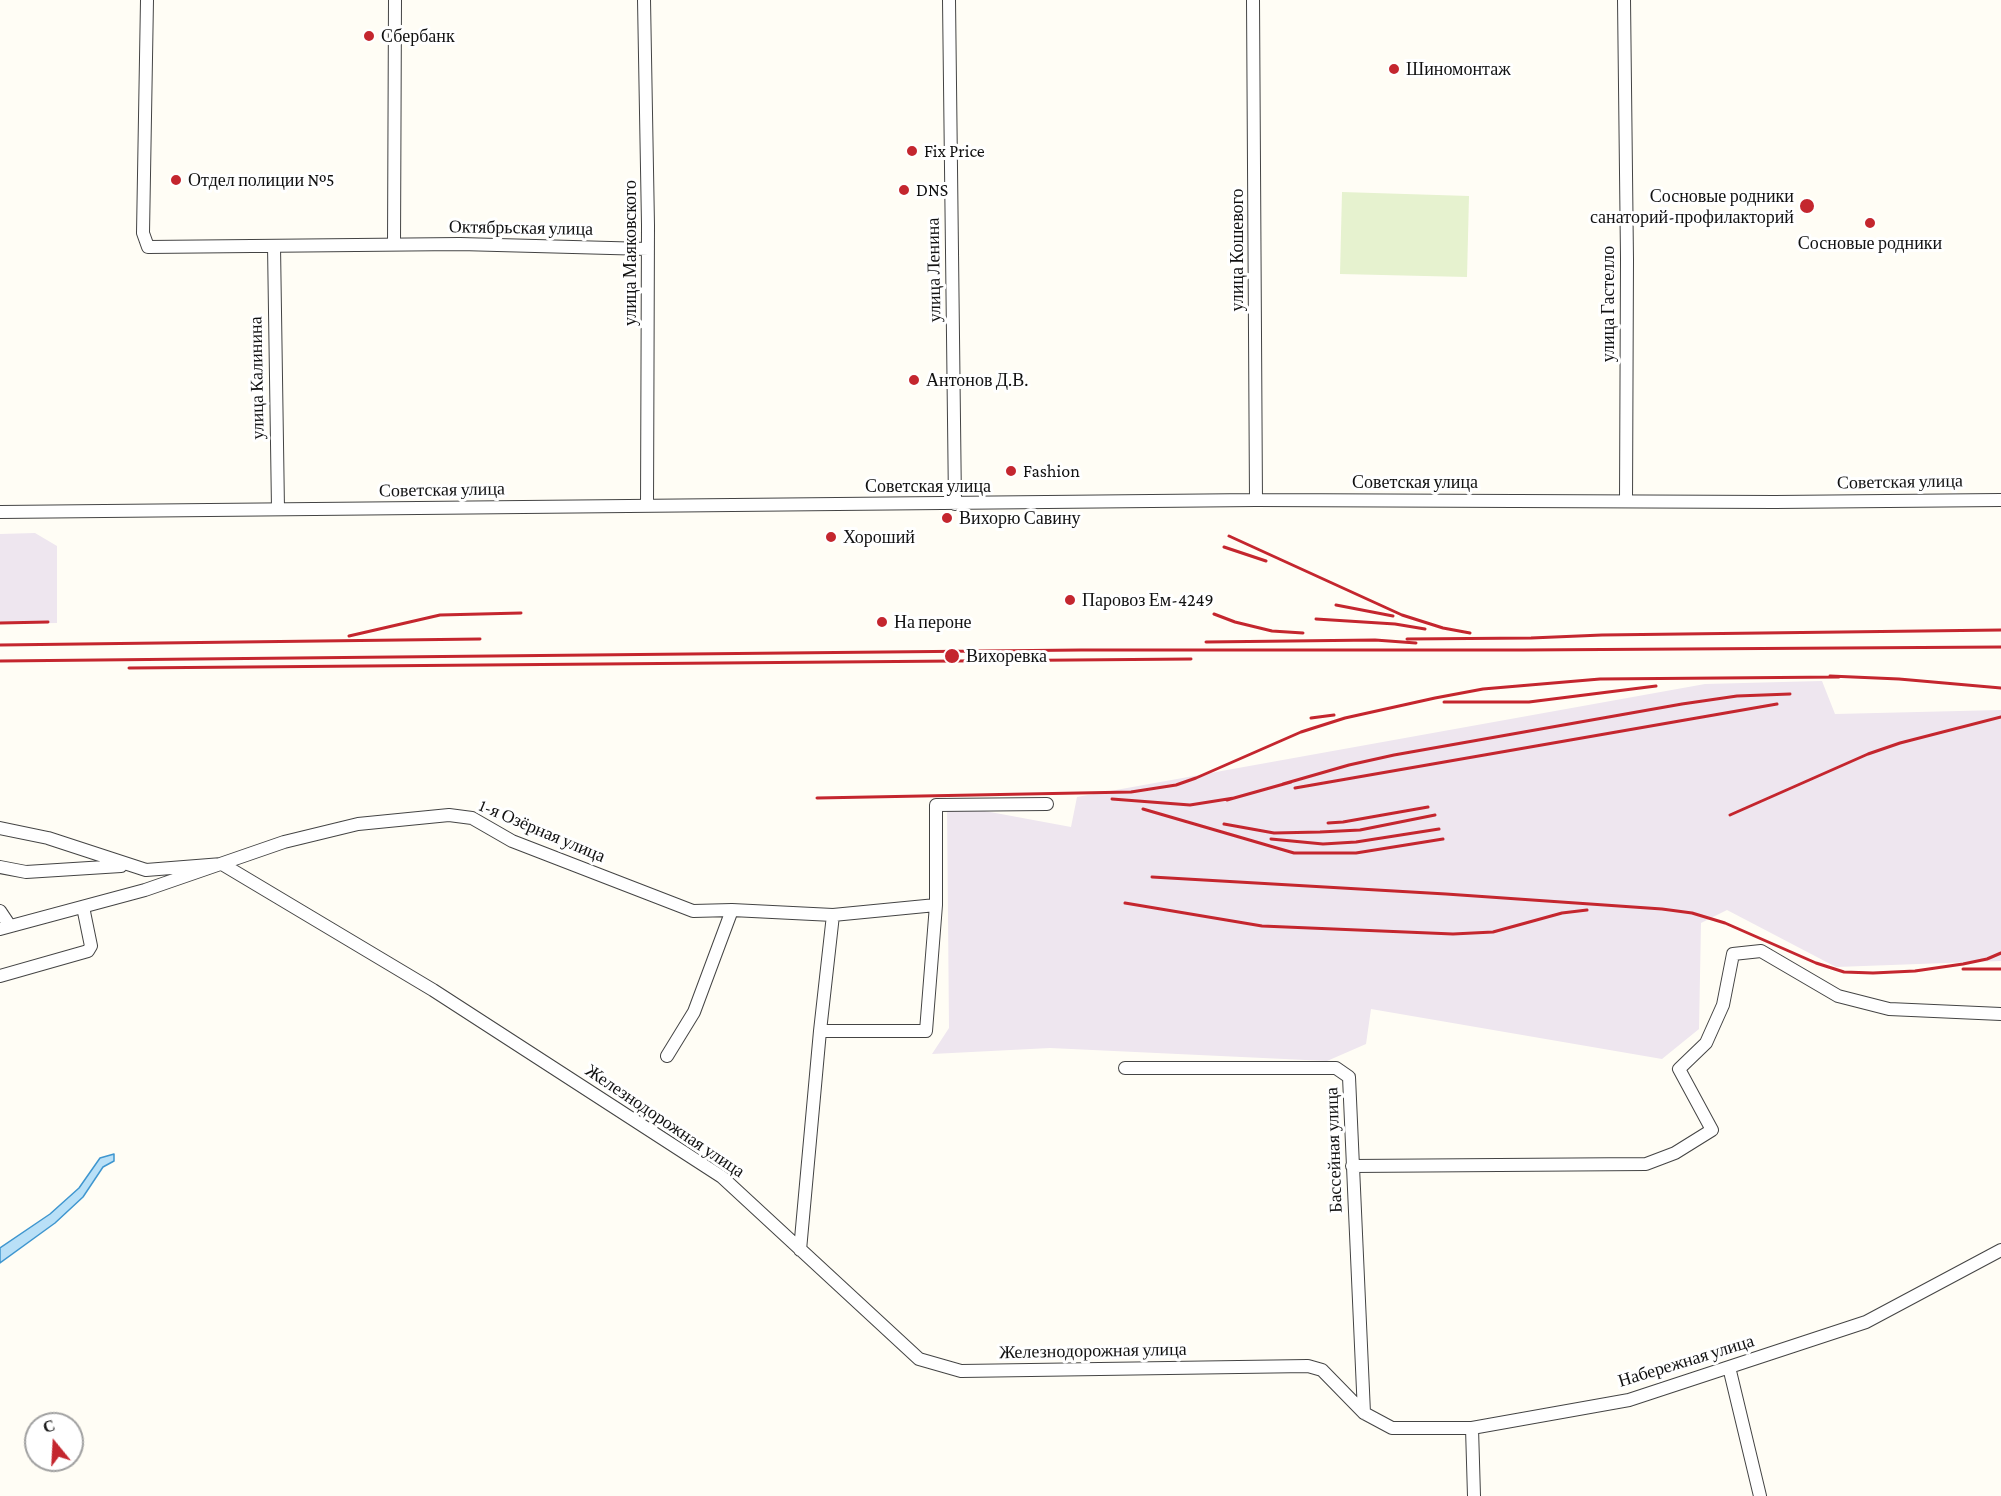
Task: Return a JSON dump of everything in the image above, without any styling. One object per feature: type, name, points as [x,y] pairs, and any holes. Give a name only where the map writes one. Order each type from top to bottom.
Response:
[{"type":"street","name":"Октябрьская улица","points":[[147,0],[143,233],[148,247],[394,244],[648,249]]},
{"type":"street","points":[[394,244],[395,0]]},
{"type":"street","name":"улица Маяковского","points":[[644,0],[648,249],[647,506]]},
{"type":"street","name":"улица Ленина","points":[[949,0],[955,504]]},
{"type":"street","name":"улица Кошевого","points":[[1253,0],[1256,500]]},
{"type":"street","name":"улица Гастелло","points":[[1624,0],[1627,251],[1626,501]]},
{"type":"street","name":"улица Калинина","points":[[274,246],[278,510]]},
{"type":"street","name":"Советская улица","points":[[0,513],[1256,500],[2001,500]]},
{"type":"street","points":[[820,1031],[926,1031],[936,905],[936,805],[1047,804]]},
{"type":"street","name":"1-я Озёрная улица","points":[[5,928],[145,890],[284,842],[358,824],[449,815],[472,818],[512,841],[693,911],[732,910],[834,915],[936,905]]},
{"type":"street","points":[[0,828],[48,838],[146,870],[222,864]]},
{"type":"street","name":"Железнодорожная улица","points":[[222,864],[433,990],[722,1177],[919,1359],[960,1371],[1308,1366],[1322,1370],[1365,1413]]},
{"type":"street","points":[[0,867],[26,872],[128,866]]},
{"type":"street","points":[[0,976],[88,951],[91,946],[83,907]]},
{"type":"street","points":[[667,1056],[694,1012],[732,910]]},
{"type":"street","points":[[0,911],[5,928]]},
{"type":"street","points":[[800,1250],[820,1031],[834,915]]},
{"type":"street","points":[[1352,1166],[1646,1164],[1675,1153],[1712,1130],[1678,1069],[1706,1043],[1723,1005],[1733,954],[1761,951],[1838,996],[1889,1009],[2001,1014]]},
{"type":"street","name":"Бассейная улица","points":[[1125,1068],[1336,1068],[1349,1077],[1365,1413]]},
{"type":"street","name":"Набережная улица","points":[[1365,1413],[1392,1428],[1472,1428],[1629,1400],[1866,1322],[2001,1250]]},
{"type":"street","points":[[1729,1367],[1760,1496]]},
{"type":"street","points":[[1472,1428],[1474,1496]]},
{"type":"shaded area","points":[[35,533],[57,546],[57,623],[0,624],[0,534]]},
{"type":"shaded area","points":[[1822,681],[1835,714],[2001,710],[2001,961],[1836,967],[1727,910],[1701,923],[1699,1029],[1662,1059],[1371,1009],[1366,1044],[1327,1061],[1050,1048],[932,1054],[949,1028],[947,804],[1071,827],[1077,797],[1705,684]]},
{"type":"green space","points":[[1342,192],[1469,196],[1467,277],[1340,274]]},
{"type":"water","points":[[114,1154],[114,1161],[103,1167],[83,1197],[55,1223],[0,1263],[0,1248],[50,1214],[79,1188],[100,1158]]},
{"type":"railway","points":[[1229,536],[1402,615],[1443,628],[1470,633]]},
{"type":"railway","points":[[1224,547],[1266,561]]},
{"type":"railway","points":[[1336,605],[1393,616]]},
{"type":"railway","points":[[349,636],[440,615],[521,613]]},
{"type":"railway","points":[[1214,614],[1272,631],[1303,633]]},
{"type":"railway","points":[[1316,619],[1395,624],[1425,629]]},
{"type":"railway","points":[[0,623],[48,622]]},
{"type":"railway","points":[[1407,639],[2001,630]]},
{"type":"railway","points":[[0,645],[480,639]]},
{"type":"railway","points":[[1206,642],[1375,640],[1416,643]]},
{"type":"railway","points":[[0,661],[1081,650],[2001,647]]},
{"type":"railway","points":[[129,668],[1191,659]]},
{"type":"railway","points":[[1830,676],[1899,679],[2001,688]]},
{"type":"railway","points":[[817,798],[1131,792],[1176,785],[1301,732],[1345,718],[1483,689],[1600,679],[1839,677]]},
{"type":"railway","points":[[1444,702],[1529,702],[1656,686]]},
{"type":"railway","points":[[1283,784],[1394,755],[1682,704],[1737,696],[1790,694]]},
{"type":"railway","points":[[1295,788],[1777,704]]},
{"type":"railway","points":[[1311,718],[1334,715]]},
{"type":"railway","points":[[1730,815],[1868,754],[1900,743],[2001,717]]},
{"type":"railway","points":[[1227,800],[1291,782]]},
{"type":"railway","points":[[1112,799],[1190,805],[1234,798]]},
{"type":"railway","points":[[1328,823],[1428,807]]},
{"type":"railway","points":[[1143,809],[1294,853],[1356,853],[1443,839]]},
{"type":"railway","points":[[1224,824],[1274,833],[1320,832],[1360,830],[1435,815]]},
{"type":"railway","points":[[1271,839],[1323,844],[1356,842],[1439,829]]},
{"type":"railway","points":[[1152,877],[1446,894],[1692,913],[1725,923],[1816,963],[1844,972],[1915,971],[1987,959],[2001,953]]},
{"type":"railway","points":[[1125,903],[1262,926],[1453,934],[1493,932],[1562,913],[1587,910]]},
{"type":"railway","points":[[1963,969],[2001,969]]},
{"type":"place","name":"Сбербанк","points":[[369,36]]},
{"type":"place","name":"Шиномонтаж","points":[[1394,69]]},
{"type":"place","name":"Fix Price","points":[[912,151]]},
{"type":"place","name":"Отдел полиции №5","points":[[176,180]]},
{"type":"place","name":"DNS","points":[[904,190]]},
{"type":"place","name":"Сосновые родники санаторий-профилакторий","points":[[1807,206]]},
{"type":"place","name":"Сосновые родники","points":[[1870,223]]},
{"type":"place","name":"Антонов Д.В.","points":[[914,380]]},
{"type":"place","name":"Fashion","points":[[1011,471]]},
{"type":"place","name":"Вихорю Савину","points":[[947,518]]},
{"type":"place","name":"Хороший","points":[[831,537]]},
{"type":"place","name":"Паровоз Ем-4249","points":[[1070,600]]},
{"type":"place","name":"На пероне","points":[[882,622]]},
{"type":"place","name":"Вихоревка","points":[[952,656]]}]
